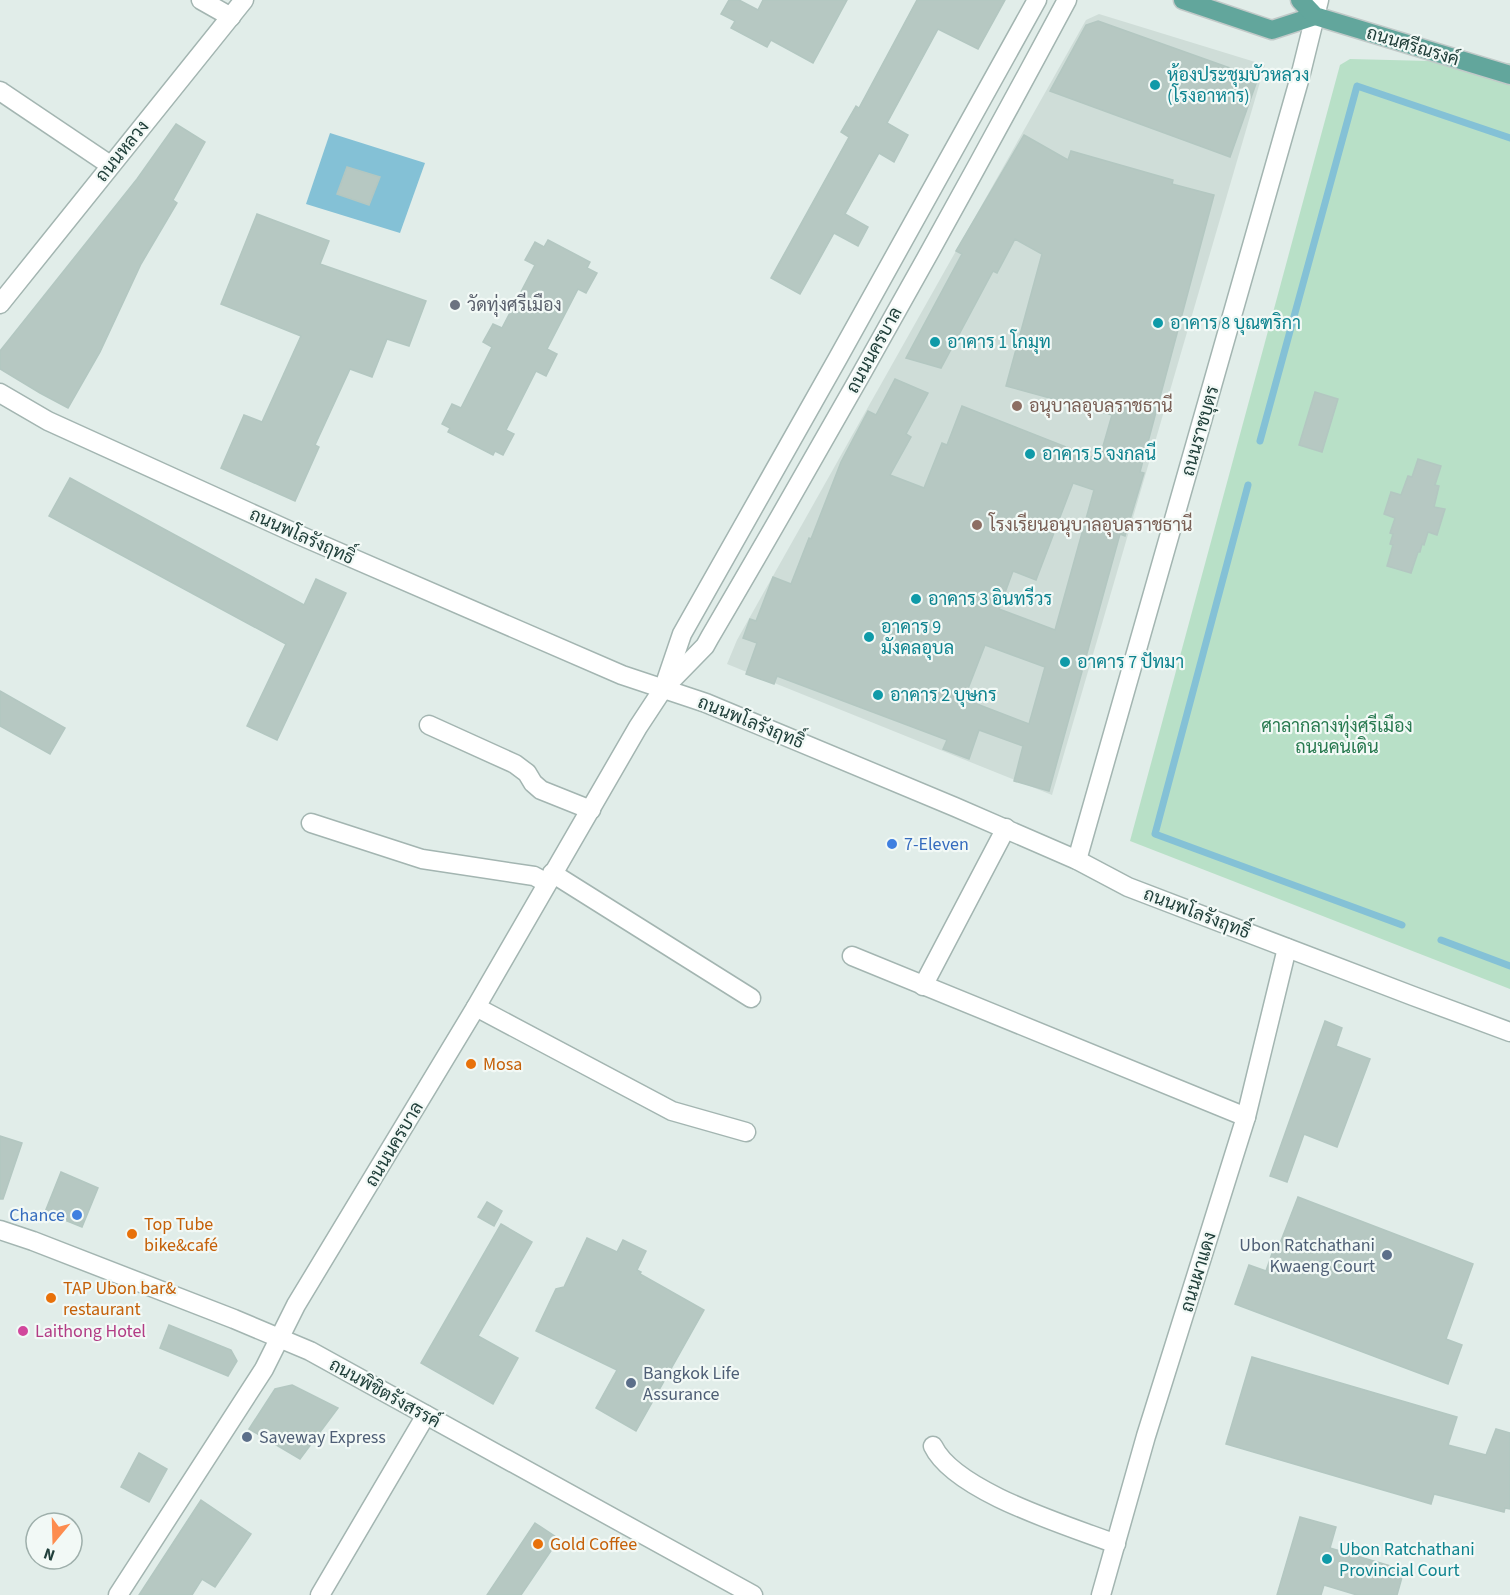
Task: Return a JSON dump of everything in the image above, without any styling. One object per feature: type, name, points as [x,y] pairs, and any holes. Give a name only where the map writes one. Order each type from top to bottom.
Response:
[{"type":"main road","points":[[1183,0],[1272,30],[1317,8]]},
{"type":"main road","points":[[1300,0],[1317,8]]},
{"type":"main road","name":"ถนนศรีณรงค์","points":[[1317,8],[1510,75]]},
{"type":"street","points":[[201,0],[231,17]]},
{"type":"street","name":"ถนนหลวง","points":[[0,304],[244,0]]},
{"type":"street","name":"ถนนนครบาล","points":[[663,689],[682,634],[1037,0]]},
{"type":"street","name":"ถนนนครบาล","points":[[118,1595],[264,1370],[296,1305],[476,1007],[638,727],[663,689],[705,646],[861,373],[1067,0]]},
{"type":"street","name":"ถนนราชบุตร","points":[[1077,860],[1297,87],[1317,8]]},
{"type":"street","points":[[0,91],[110,165]]},
{"type":"street","points":[[838,358],[861,373]]},
{"type":"street","name":"ถนนพโลรังฤทธิ์","points":[[0,393],[48,421],[288,530],[613,671],[706,703],[1006,828],[1077,860],[1128,887],[1510,1032]]},
{"type":"street","points":[[429,725],[515,764],[527,773],[541,790],[591,810]]},
{"type":"street","points":[[311,823],[422,859],[550,878],[751,998]]},
{"type":"street","points":[[923,986],[1006,828]]},
{"type":"street","name":"ถนนผาแดง","points":[[1101,1595],[1146,1436],[1246,1117],[1287,948]]},
{"type":"street","points":[[852,956],[1246,1117]]},
{"type":"street","points":[[476,1007],[672,1111],[746,1132]]},
{"type":"street","name":"ถนนพิชิตรังสรรค์","points":[[0,1230],[33,1240],[280,1338],[321,1357],[753,1595]]},
{"type":"street","points":[[320,1595],[426,1415]]},
{"type":"street","points":[[933,1446],[948,1465],[966,1479],[1001,1499],[1116,1544]]},
{"type":"shaded area","name":"อนุบาลอุบลราชธานี","points":[[1099,14],[1265,65],[1052,795],[727,664],[737,640],[1086,20]]},
{"type":"green space","name":"ศาลากลางทุ่งศรีเมือง ถนนคนเดิน","points":[[1350,59],[1510,63],[1510,989],[1130,841],[1340,65]]},
{"type":"water","points":[[330,133],[425,163],[400,233],[306,204]]},
{"type":"building","points":[[729,0],[739,0],[758,10],[763,0],[847,0],[813,63],[771,40],[767,47],[731,28],[735,21],[721,14]]},
{"type":"building","points":[[917,0],[1005,0],[978,49],[938,29],[887,123],[908,135],[894,162],[879,153],[845,214],[868,227],[858,246],[834,233],[800,294],[771,278],[849,137],[841,132],[856,106],[859,108]]},
{"type":"building","name":"ห้องประชุมบัวหลวง (โรงอาหาร)","points":[[1098,21],[1258,78],[1230,157],[1050,91],[1086,25]]},
{"type":"building","points":[[176,124],[205,142],[173,200],[177,203],[141,264],[100,352],[68,408],[0,369],[0,351],[137,179]]},
{"type":"building","name":"อนุบาลอุบลราชธานี","points":[[1024,135],[1068,160],[1071,151],[1173,180],[1172,184],[1214,195],[1140,472],[1144,473],[1125,536],[1120,534],[1049,791],[1014,781],[1023,746],[979,730],[969,759],[943,749],[947,740],[777,676],[774,684],[746,674],[757,643],[743,638],[750,619],[756,621],[773,577],[791,584],[841,462],[868,411],[876,415],[895,379],[928,393],[906,434],[911,437],[890,475],[924,488],[942,443],[947,445],[962,406],[1099,460],[1112,415],[1006,386],[1042,254],[1015,239],[997,273],[993,271],[941,368],[906,358],[962,254],[956,251]],"holes":[[[1073,483],[1094,490],[1055,630],[999,609],[1013,571],[1036,580]],[[985,645],[1045,667],[1029,724],[964,699]]]},
{"type":"building","points":[[347,167],[380,177],[369,205],[337,194]]},
{"type":"building","points":[[257,214],[329,241],[320,264],[426,301],[409,346],[387,339],[372,377],[350,369],[315,445],[319,447],[295,501],[221,468],[244,415],[262,422],[301,336],[221,304]]},
{"type":"building","points":[[548,240],[590,262],[587,268],[597,273],[586,293],[578,289],[547,349],[557,354],[546,376],[536,371],[506,430],[514,434],[503,455],[495,451],[493,455],[448,432],[450,428],[442,424],[452,404],[461,408],[492,347],[483,342],[493,324],[502,328],[535,265],[525,260],[535,242],[544,247]]},
{"type":"building","points":[[1315,392],[1338,399],[1322,452],[1299,445]]},
{"type":"building","points":[[1418,459],[1441,466],[1435,485],[1439,486],[1434,507],[1445,509],[1437,535],[1428,532],[1411,573],[1387,566],[1393,545],[1390,544],[1393,534],[1390,533],[1395,518],[1384,514],[1391,492],[1401,495],[1408,476],[1412,477]]},
{"type":"building","points":[[70,478],[304,605],[316,579],[346,593],[277,740],[247,726],[286,644],[49,516]]},
{"type":"building","points":[[0,691],[65,728],[50,754],[0,726]]},
{"type":"building","points":[[1325,1021],[1342,1028],[1336,1046],[1370,1059],[1337,1147],[1304,1134],[1287,1182],[1270,1176]]},
{"type":"building","points":[[0,1136],[22,1143],[3,1199],[0,1199]]},
{"type":"building","points":[[61,1172],[98,1188],[82,1227],[45,1212]]},
{"type":"building","points":[[1298,1197],[1473,1264],[1446,1339],[1462,1345],[1448,1384],[1235,1304],[1249,1265],[1266,1271],[1275,1245],[1279,1246]]},
{"type":"building","points":[[487,1202],[502,1211],[494,1226],[478,1217]]},
{"type":"building","points":[[501,1224],[532,1242],[478,1336],[518,1358],[493,1404],[421,1363]]},
{"type":"building","points":[[587,1238],[617,1252],[623,1240],[646,1251],[637,1270],[641,1272],[640,1274],[704,1310],[636,1431],[596,1408],[617,1370],[536,1331],[556,1289],[564,1287]]},
{"type":"building","points":[[169,1325],[231,1350],[237,1361],[228,1376],[160,1348]]},
{"type":"building","points":[[1252,1357],[1457,1417],[1448,1445],[1486,1455],[1496,1429],[1510,1433],[1510,1509],[1505,1508],[1504,1512],[1434,1494],[1431,1504],[1226,1444]]},
{"type":"building","points":[[292,1385],[338,1408],[300,1459],[249,1429],[275,1389]]},
{"type":"building","points":[[139,1453],[167,1469],[149,1502],[121,1487]]},
{"type":"building","points":[[201,1500],[251,1534],[215,1587],[202,1579],[192,1595],[139,1595]]},
{"type":"building","name":"Ubon Ratchathani Provincial Court","points":[[1300,1517],[1336,1527],[1330,1548],[1404,1570],[1397,1595],[1357,1595],[1324,1585],[1321,1595],[1277,1595]]},
{"type":"building","points":[[535,1523],[559,1539],[521,1595],[487,1595]]},
{"type":"waterway","points":[[1260,441],[1357,86],[1510,138]]},
{"type":"waterway","points":[[1248,485],[1155,834],[1402,925]]},
{"type":"waterway","points":[[1441,940],[1510,966]]},
{"type":"place","name":"ห้องประชุมบัวหลวง (โรงอาหาร)","points":[[1155,85]]},
{"type":"place","name":"วัดทุ่งศรีเมือง","points":[[455,305]]},
{"type":"place","name":"อาคาร 8 บุณฑริกา","points":[[1158,323]]},
{"type":"place","name":"อาคาร 1 โกมุท","points":[[935,342]]},
{"type":"place","name":"อนุบาลอุบลราชธานี","points":[[1017,406]]},
{"type":"place","name":"อาคาร 5 จงกลนี","points":[[1030,454]]},
{"type":"place","name":"โรงเรียนอนุบาลอุบลราชธานี","points":[[977,525]]},
{"type":"place","name":"อาคาร 3 อินทรีวร","points":[[916,599]]},
{"type":"place","name":"อาคาร 9 มังคลอุบล","points":[[869,637]]},
{"type":"place","name":"อาคาร 7 ปัทมา","points":[[1065,662]]},
{"type":"place","name":"อาคาร 2 บุษกร","points":[[878,695]]},
{"type":"place","name":"7-Eleven","points":[[892,844]]},
{"type":"place","name":"Mosa","points":[[471,1064]]},
{"type":"place","name":"Chance","points":[[77,1215]]},
{"type":"place","name":"Top Tube bike&café","points":[[132,1234]]},
{"type":"place","name":"Ubon Ratchathani Kwaeng Court","points":[[1387,1255]]},
{"type":"place","name":"TAP Ubon bar& restaurant","points":[[51,1298]]},
{"type":"place","name":"Laithong Hotel","points":[[23,1331]]},
{"type":"place","name":"Bangkok Life Assurance","points":[[631,1383]]},
{"type":"place","name":"Saveway Express","points":[[247,1437]]},
{"type":"place","name":"Gold Coffee","points":[[538,1544]]},
{"type":"place","name":"Ubon Ratchathani Provincial Court","points":[[1327,1559]]}]
